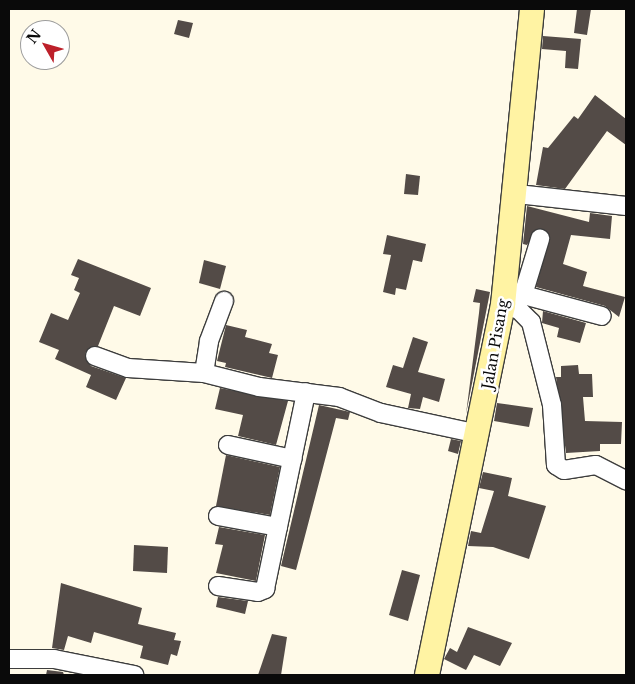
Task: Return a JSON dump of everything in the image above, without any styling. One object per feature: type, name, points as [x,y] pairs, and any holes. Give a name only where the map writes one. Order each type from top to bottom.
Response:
[{"type":"street","name":"Jalan Pisang","points":[[427,675],[478,434],[510,296],[532,9]]},
{"type":"street","points":[[517,194],[626,206]]},
{"type":"street","points":[[510,296],[540,239]]},
{"type":"street","points":[[510,296],[602,316]]},
{"type":"street","points":[[510,296],[519,310],[531,322],[552,405],[556,465],[564,470],[596,465],[626,480]]},
{"type":"street","points":[[204,374],[209,340],[224,301]]},
{"type":"street","points":[[95,356],[128,368],[204,374],[339,397],[434,427],[478,434]]},
{"type":"street","points":[[218,586],[258,592],[264,589],[306,392]]},
{"type":"street","points":[[228,445],[292,459]]},
{"type":"street","points":[[218,516],[278,527]]},
{"type":"street","points":[[9,659],[54,659],[134,675]]},
{"type":"building","points":[[577,9],[591,9],[587,35],[574,33]]},
{"type":"building","points":[[178,20],[193,23],[189,38],[174,34]]},
{"type":"building","points":[[543,36],[581,39],[578,69],[565,68],[566,51],[542,49]]},
{"type":"building","points":[[595,95],[626,119],[626,145],[607,131],[565,189],[536,185],[543,147],[548,148],[574,116],[578,119]]},
{"type":"building","points":[[406,174],[420,176],[418,195],[404,194]]},
{"type":"building","points":[[527,206],[589,222],[590,213],[612,216],[610,239],[571,235],[563,264],[587,272],[583,286],[625,297],[619,317],[605,306],[536,287],[550,237],[537,229],[527,245],[523,244]]},
{"type":"building","points":[[387,235],[426,244],[422,262],[413,260],[406,290],[396,288],[395,295],[383,292],[391,255],[383,254]]},
{"type":"building","points":[[78,259],[151,288],[140,316],[114,306],[98,346],[85,353],[91,366],[126,378],[116,400],[86,387],[91,375],[55,359],[59,350],[39,342],[51,313],[68,320],[80,293],[74,290],[79,278],[71,275]]},
{"type":"building","points":[[204,260],[226,266],[220,289],[199,283]]},
{"type":"building","points":[[476,289],[490,292],[466,414],[480,303],[473,302]]},
{"type":"building","points":[[543,311],[586,323],[580,343],[557,337],[559,328],[542,323]]},
{"type":"building","points":[[226,325],[247,330],[245,337],[272,344],[269,353],[278,355],[272,378],[225,367],[226,363],[217,361]]},
{"type":"building","points":[[413,337],[428,342],[418,372],[445,379],[439,402],[423,397],[420,409],[408,408],[411,394],[386,387],[393,365],[403,368]]},
{"type":"building","points":[[578,365],[579,374],[592,374],[593,397],[583,397],[585,421],[622,422],[621,444],[600,444],[600,451],[566,453],[556,377],[561,377],[561,366]]},
{"type":"building","points":[[220,388],[288,401],[276,445],[238,436],[243,415],[215,409]]},
{"type":"building","points":[[497,403],[533,408],[529,427],[494,421]]},
{"type":"building","points":[[319,405],[350,412],[348,420],[336,418],[296,570],[281,566]]},
{"type":"building","points":[[451,439],[461,441],[458,454],[448,451]]},
{"type":"building","points":[[226,455],[280,467],[270,515],[216,506]]},
{"type":"building","points":[[483,472],[512,478],[508,496],[546,506],[529,559],[493,547],[468,546],[471,531],[481,533],[494,491],[479,488]]},
{"type":"building","points":[[219,527],[265,535],[256,581],[216,573],[223,545],[215,544]]},
{"type":"building","points":[[134,545],[168,547],[167,573],[133,571]]},
{"type":"building","points":[[402,570],[420,575],[408,621],[389,615]]},
{"type":"building","points":[[61,583],[142,608],[138,624],[176,633],[174,640],[181,641],[177,656],[171,654],[168,665],[140,658],[143,646],[94,632],[91,643],[68,636],[64,650],[52,648]]},
{"type":"building","points":[[218,597],[248,601],[245,614],[216,607]]},
{"type":"building","points":[[468,627],[512,643],[500,666],[474,655],[466,670],[444,659],[450,648],[457,652]]},
{"type":"building","points":[[272,634],[287,637],[281,675],[258,675]]},
{"type":"building","points":[[47,670],[63,672],[64,675],[46,675]]}]
